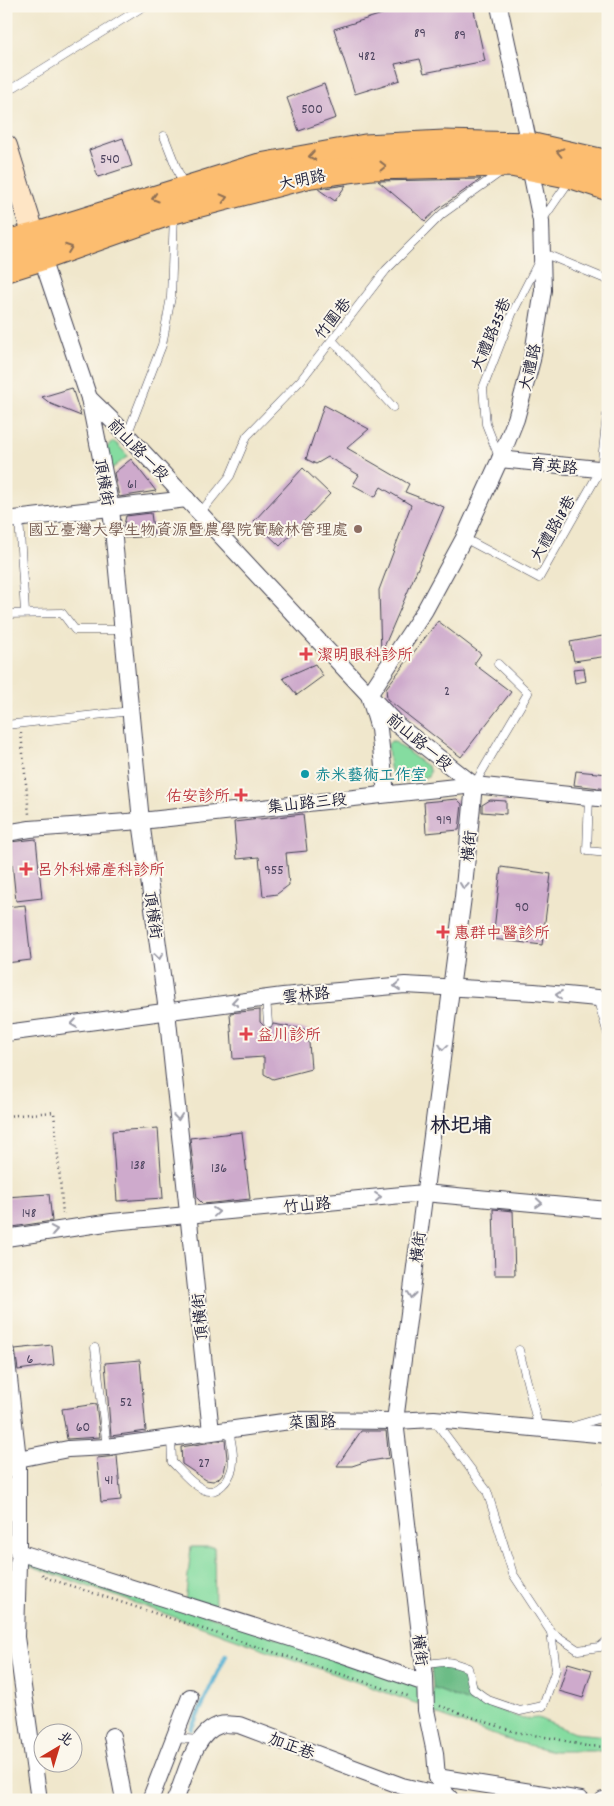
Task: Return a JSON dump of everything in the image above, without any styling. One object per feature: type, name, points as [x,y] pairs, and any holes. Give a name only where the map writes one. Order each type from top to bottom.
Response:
[{"type":"main road","name":"大明路","points":[[6,268],[38,247],[185,189],[260,166],[365,147],[444,143],[524,159],[608,188]]},
{"type":"main road","name":"大明路","points":[[6,243],[38,247],[311,175],[371,167],[524,159],[608,163]]},
{"type":"street","name":"大禮路","points":[[369,695],[424,610],[464,538],[516,419],[532,360],[543,290],[541,221],[524,159],[499,6]]},
{"type":"street","name":"前山路一段","points":[[6,146],[38,247],[90,398],[127,435],[396,724],[474,785]]},
{"type":"street","name":"頂橫街","points":[[90,398],[111,508],[141,821],[167,1011],[211,1432]]},
{"type":"street","name":"育英路","points":[[500,459],[604,470]]},
{"type":"street","points":[[13,519],[186,499]]},
{"type":"street","name":"前山路一段","points":[[369,695],[379,729],[386,794]]},
{"type":"street","name":"集山路三段","points":[[6,833],[30,829],[141,821],[474,785],[608,799]]},
{"type":"street","name":"橫街","points":[[437,1777],[435,1753],[426,1706],[395,1421],[463,897],[474,785]]},
{"type":"street","name":"雲林路","points":[[6,1033],[266,998],[405,985],[534,992],[602,999]]},
{"type":"street","name":"竹山路","points":[[6,1238],[64,1228],[424,1193],[608,1210]]},
{"type":"street","points":[[6,1352],[18,1459],[12,1534],[18,1552],[338,1652],[425,1683]]},
{"type":"street","name":"菜園路","points":[[18,1459],[68,1450],[107,1447],[297,1420],[395,1421],[434,1419],[608,1435]]},
{"type":"street","points":[[28,1555],[18,1563],[13,1642],[39,1800]]},
{"type":"street","points":[[150,1800],[190,1697]]},
{"type":"street","name":"加正巷","points":[[175,1800],[200,1740],[208,1731],[221,1724],[240,1725],[402,1786],[449,1798]]},
{"type":"street","points":[[112,1736],[124,1800]]},
{"type":"street","points":[[437,1777],[582,1800]]},
{"type":"street","name":"加正巷","points":[[437,1777],[449,1798]]},
{"type":"street","points":[[603,1800],[608,1800]]},
{"type":"lane","points":[[6,92],[144,6]]},
{"type":"lane","points":[[164,136],[185,189]]},
{"type":"lane","name":"竹圍巷","points":[[200,513],[230,476],[247,436],[300,380],[386,270],[442,214],[524,159]]},
{"type":"lane","points":[[541,221],[572,176]]},
{"type":"lane","points":[[127,435],[162,345],[171,297],[174,211]]},
{"type":"lane","points":[[543,252],[608,280]]},
{"type":"lane","name":"大禮路35巷","points":[[500,459],[486,424],[483,388],[512,314],[543,252]]},
{"type":"lane","points":[[332,340],[393,407]]},
{"type":"lane","points":[[604,470],[607,415]]},
{"type":"lane","name":"大禮路18巷","points":[[464,538],[539,578],[604,470]]},
{"type":"lane","points":[[13,519],[25,612]]},
{"type":"lane","points":[[6,614],[25,612],[62,613],[75,630],[123,630]]},
{"type":"lane","points":[[474,785],[528,693],[498,664]]},
{"type":"lane","points":[[6,725],[130,711]]},
{"type":"lane","points":[[589,797],[586,851],[608,853]]},
{"type":"lane","points":[[266,998],[268,1023]]},
{"type":"lane","points":[[602,999],[608,1034]]},
{"type":"lane","points":[[95,1348],[107,1447]]},
{"type":"lane","points":[[520,1350],[539,1429]]},
{"type":"lane","points":[[560,1431],[608,1416]]},
{"type":"lane","points":[[434,1419],[487,1491],[512,1574],[551,1632],[578,1650],[600,1647],[608,1640]]},
{"type":"lane","points":[[171,1438],[172,1462],[203,1489],[210,1491],[220,1488],[232,1469],[233,1454],[229,1430]]},
{"type":"lane","points":[[423,1665],[446,1661],[458,1664],[468,1668],[473,1689],[488,1700],[520,1711],[543,1706],[556,1669],[551,1632]]},
{"type":"lane","points":[[174,1738],[200,1740]]},
{"type":"path","points":[[20,724],[30,829]]},
{"type":"path","points":[[6,1116],[54,1112],[64,1228]]},
{"type":"path","points":[[28,1555],[44,1577],[426,1706],[514,1732],[586,1746],[608,1747]]},
{"type":"green space","points":[[112,442],[116,443],[128,456],[109,471],[106,448]]},
{"type":"green space","points":[[391,741],[428,767],[430,772],[428,776],[406,781],[394,777],[390,765],[388,744]]},
{"type":"green space","points":[[191,1547],[214,1547],[215,1614],[185,1604]]},
{"type":"green space","points":[[22,1555],[423,1685],[418,1704],[20,1562]]},
{"type":"green space","points":[[445,1663],[458,1670],[467,1681],[470,1690],[475,1695],[471,1703],[433,1688],[431,1668]]},
{"type":"green space","points":[[433,1688],[471,1703],[475,1695],[484,1704],[523,1719],[538,1718],[574,1733],[608,1736],[608,1751],[553,1751],[508,1740],[433,1713]]},
{"type":"building","points":[[394,6],[473,6],[485,61],[424,73],[420,59],[395,64],[400,80],[355,94],[334,29],[395,10]]},
{"type":"building","points":[[324,84],[336,118],[299,131],[287,98]]},
{"type":"building","points":[[123,138],[132,166],[98,177],[89,150]]},
{"type":"building","points":[[481,179],[438,209],[425,221],[378,181]]},
{"type":"building","points":[[346,185],[335,201],[318,189]]},
{"type":"building","points":[[72,388],[81,416],[51,404],[42,397]]},
{"type":"building","points":[[324,405],[369,429],[347,448],[409,484],[405,492],[444,507],[381,654],[379,590],[411,505],[381,487],[375,497],[353,485],[359,475],[328,457],[316,464],[306,459]]},
{"type":"building","points":[[131,459],[156,491],[119,497],[114,473]]},
{"type":"building","points":[[303,468],[330,494],[280,546],[254,521]]},
{"type":"building","points":[[151,513],[154,536],[124,538],[123,529],[126,516]]},
{"type":"building","points":[[438,621],[481,654],[474,664],[511,692],[461,757],[387,699],[386,688]]},
{"type":"building","points":[[608,635],[608,656],[574,661],[570,642]]},
{"type":"building","points":[[315,664],[323,676],[297,695],[283,678]]},
{"type":"building","points":[[584,668],[586,681],[575,683],[573,669]]},
{"type":"building","points":[[576,771],[608,774],[608,789],[574,785]]},
{"type":"building","points":[[457,799],[462,804],[459,830],[426,833],[424,802]]},
{"type":"building","points":[[490,800],[506,801],[506,814],[482,812],[482,805]]},
{"type":"building","points":[[303,814],[307,851],[286,853],[289,885],[277,894],[263,896],[259,857],[237,859],[234,822]]},
{"type":"building","name":"呂外科婦產科診所","points":[[36,839],[42,898],[16,901],[10,842]]},
{"type":"building","points":[[501,867],[551,874],[542,945],[493,939]]},
{"type":"building","points":[[25,905],[31,960],[6,963],[6,907]]},
{"type":"building","points":[[260,1010],[260,1022],[266,1028],[271,1028],[273,1024],[308,1030],[311,1069],[273,1079],[264,1074],[264,1057],[233,1059],[230,1013]]},
{"type":"building","points":[[158,1128],[163,1198],[117,1201],[112,1131]]},
{"type":"building","points":[[242,1132],[250,1199],[203,1204],[197,1198],[190,1138]]},
{"type":"building","points":[[49,1194],[52,1221],[6,1228],[6,1197]]},
{"type":"building","points":[[493,1209],[513,1211],[515,1275],[495,1275]]},
{"type":"building","points":[[52,1345],[54,1365],[18,1370],[15,1349]]},
{"type":"building","points":[[140,1360],[146,1431],[111,1436],[105,1363]]},
{"type":"building","points":[[96,1404],[100,1437],[67,1439],[62,1409]]},
{"type":"building","points":[[361,1431],[386,1431],[389,1458],[352,1466],[337,1466]]},
{"type":"building","points":[[225,1440],[227,1458],[224,1472],[218,1479],[213,1481],[206,1480],[182,1464],[181,1447]]},
{"type":"building","points":[[117,1456],[121,1500],[101,1502],[97,1458]]},
{"type":"building","points":[[568,1663],[592,1670],[583,1698],[559,1691]]},
{"type":"waterway","points":[[191,1729],[226,1655]]},
{"type":"place","name":"國立臺灣大學生物資源暨農學院實驗林管理處","points":[[358,529]]},
{"type":"place","name":"潔明眼科診所","points":[[306,654]]},
{"type":"place","name":"赤米藝術工作室","points":[[305,774]]},
{"type":"place","name":"佑安診所","points":[[241,795]]},
{"type":"place","name":"呂外科婦產科診所","points":[[26,869]]},
{"type":"place","name":"惠群中醫診所","points":[[443,932]]},
{"type":"place","name":"益川診所","points":[[246,1034]]},
{"type":"district","name":"林圯埔","points":[[461,1125]]}]
